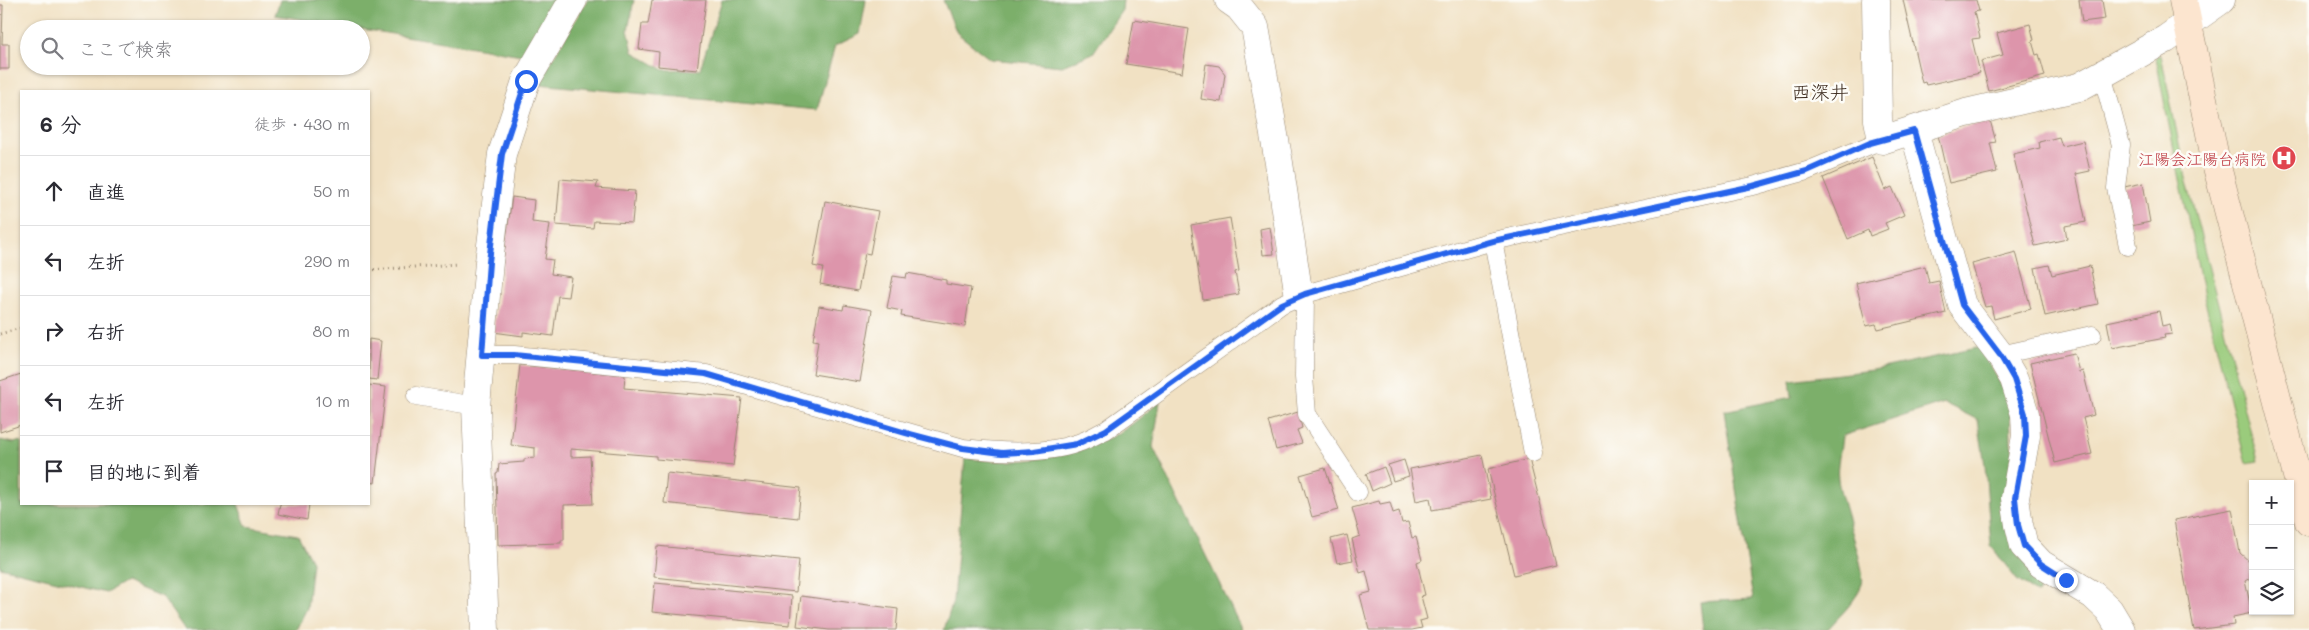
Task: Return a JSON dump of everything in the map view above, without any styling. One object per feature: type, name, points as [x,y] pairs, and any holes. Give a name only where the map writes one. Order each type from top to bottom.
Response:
[{"type":"street","points":[[485,630],[476,406],[489,262],[502,154],[516,106],[526,81],[573,0]]},
{"type":"street","points":[[1229,0],[1239,7],[1255,28],[1302,296]]},
{"type":"street","points":[[1876,0],[1878,120],[1882,140],[1966,113],[2079,87],[2166,39],[2185,12],[2220,0]]},
{"type":"street","points":[[2185,12],[2219,173],[2309,522]]},
{"type":"street","points":[[1914,131],[1962,305],[2000,355],[2014,379],[2025,414],[2026,436],[2015,498],[2018,525],[2024,546],[2041,564],[2093,595],[2108,610],[2121,630]]},
{"type":"lane","points":[[2102,74],[2121,145],[2116,188],[2128,246]]},
{"type":"lane","points":[[482,355],[514,355],[706,374],[963,448],[1002,453],[1034,451],[1077,444],[1106,430],[1282,304],[1302,296],[1493,241],[1753,186],[1807,171],[1882,140]]},
{"type":"lane","points":[[1493,241],[1533,453]]},
{"type":"lane","points":[[1302,296],[1307,414],[1358,492]]},
{"type":"lane","points":[[2000,355],[2092,335]]},
{"type":"lane","points":[[416,396],[476,406]]},
{"type":"path","points":[[370,270],[489,262]]},
{"type":"path","points":[[0,334],[20,328]]},
{"type":"green space","points":[[280,0],[561,0],[528,56],[370,30],[370,20],[306,20],[275,15]]},
{"type":"green space","points":[[587,0],[634,0],[628,30],[633,52],[664,70],[700,69],[722,0],[866,0],[860,34],[835,46],[817,110],[538,84]]},
{"type":"green space","points":[[943,0],[1123,0],[1122,10],[1093,53],[1062,66],[990,59],[957,33]]},
{"type":"green space","points":[[2161,55],[2186,178],[2258,461],[2246,463],[2204,297],[2162,91],[2156,57]]},
{"type":"green space","points":[[1981,347],[2010,402],[2011,443],[2045,580],[2038,594],[2017,580],[1991,546],[1985,465],[1978,420],[1944,403],[1842,436],[1838,479],[1861,565],[1862,584],[1851,603],[1827,630],[1703,630],[1700,602],[1753,599],[1724,411],[1792,397],[1790,380],[1873,370]]},
{"type":"green space","points":[[1160,402],[1153,447],[1242,630],[944,630],[953,601],[965,458],[1023,461],[1062,455],[1099,443],[1123,431]]},
{"type":"green space","points":[[0,440],[14,443],[20,441],[20,505],[238,505],[246,526],[298,535],[312,562],[307,608],[296,630],[185,630],[162,597],[125,582],[106,593],[0,567]]},
{"type":"building","points":[[652,0],[706,0],[697,70],[658,66],[659,52],[639,49],[642,24],[648,24]]},
{"type":"building","points":[[1903,0],[1976,0],[1979,11],[1974,12],[1980,38],[1972,39],[1980,73],[1926,85],[1925,82],[1922,83]]},
{"type":"building","points":[[2079,0],[2102,0],[2105,19],[2082,22]]},
{"type":"building","points":[[0,5],[3,5],[2,44],[9,44],[9,69],[0,69]]},
{"type":"building","points":[[1134,20],[1189,29],[1182,73],[1126,64]]},
{"type":"building","points":[[2030,24],[2036,55],[2039,54],[2045,76],[1989,91],[1981,61],[2003,55],[1997,33]]},
{"type":"building","points":[[1206,64],[1219,66],[1225,74],[1221,102],[1201,99]]},
{"type":"building","points":[[1990,120],[1996,142],[1990,143],[1997,172],[1949,183],[1938,135]]},
{"type":"building","points":[[2059,137],[2062,146],[2083,141],[2090,171],[2076,174],[2086,222],[2065,226],[2067,239],[2035,246],[2013,154],[2040,148],[2039,142]]},
{"type":"building","points":[[1872,157],[1885,190],[1892,187],[1904,215],[1885,223],[1888,229],[1870,236],[1868,230],[1848,239],[1823,178]]},
{"type":"building","points":[[560,179],[598,182],[596,188],[635,191],[632,223],[594,221],[593,228],[556,225]]},
{"type":"building","points":[[2143,183],[2150,222],[2131,226],[2124,187]]},
{"type":"building","points":[[512,197],[534,200],[532,222],[550,224],[545,259],[553,260],[551,274],[571,277],[568,297],[558,296],[553,336],[523,332],[523,336],[493,332]]},
{"type":"building","points":[[825,201],[878,211],[870,254],[865,253],[858,291],[820,284],[823,268],[813,266]]},
{"type":"building","points":[[1230,218],[1239,271],[1235,272],[1239,294],[1203,300],[1191,225]]},
{"type":"building","points":[[1270,227],[1274,254],[1263,255],[1260,229]]},
{"type":"building","points":[[2016,252],[2031,309],[1994,319],[1991,306],[1985,307],[1972,264]]},
{"type":"building","points":[[2049,265],[2052,275],[2090,266],[2098,304],[2045,316],[2035,268]]},
{"type":"building","points":[[1925,266],[1929,283],[1939,281],[1946,313],[1878,329],[1876,324],[1866,326],[1856,283]]},
{"type":"building","points":[[907,273],[946,280],[946,284],[971,288],[965,326],[901,316],[902,311],[887,308],[893,276],[906,278]]},
{"type":"building","points":[[844,305],[872,310],[860,382],[813,374],[818,341],[813,340],[819,306],[843,310]]},
{"type":"building","points":[[2159,311],[2162,326],[2170,324],[2172,334],[2164,335],[2165,338],[2112,348],[2107,322]]},
{"type":"building","points":[[370,339],[381,341],[377,380],[370,379]]},
{"type":"building","points":[[2074,353],[2079,372],[2083,371],[2094,415],[2083,418],[2092,454],[2055,463],[2030,363]]},
{"type":"building","points":[[520,365],[625,375],[624,388],[742,398],[733,466],[656,459],[656,456],[571,449],[571,457],[590,456],[593,504],[564,505],[564,540],[561,540],[561,543],[498,545],[496,474],[498,473],[499,464],[524,462],[524,459],[535,458],[535,448],[511,445]]},
{"type":"building","points":[[20,374],[20,425],[0,432],[0,381]]},
{"type":"building","points":[[370,385],[386,387],[375,483],[370,482]]},
{"type":"building","points":[[1298,412],[1302,428],[1297,430],[1302,443],[1276,450],[1268,421]]},
{"type":"building","points":[[1482,455],[1491,499],[1432,510],[1430,498],[1416,501],[1410,469]]},
{"type":"building","points":[[1529,459],[1556,565],[1514,575],[1488,469]]},
{"type":"building","points":[[1404,460],[1409,476],[1393,481],[1388,465]]},
{"type":"building","points":[[1384,467],[1390,483],[1372,491],[1366,474]]},
{"type":"building","points":[[1325,468],[1339,510],[1312,517],[1300,475]]},
{"type":"building","points":[[667,473],[801,488],[798,518],[664,503]]},
{"type":"building","points":[[1379,501],[1380,504],[1390,502],[1393,513],[1399,511],[1402,523],[1408,522],[1412,538],[1416,537],[1422,560],[1417,562],[1425,595],[1421,596],[1427,619],[1420,621],[1422,628],[1412,630],[1369,630],[1360,595],[1371,592],[1366,571],[1360,573],[1352,539],[1360,536],[1352,508]]},
{"type":"building","points":[[280,505],[309,505],[307,520],[278,514]]},
{"type":"building","points":[[2232,509],[2240,553],[2249,561],[2249,579],[2245,581],[2249,599],[2249,614],[2233,617],[2234,625],[2194,630],[2174,520]]},
{"type":"building","points":[[1347,535],[1353,560],[1337,563],[1331,539]]},
{"type":"building","points":[[657,546],[799,560],[796,592],[654,577]]},
{"type":"building","points":[[655,583],[792,596],[790,625],[652,612]]},
{"type":"building","points":[[801,596],[898,609],[896,630],[829,630],[797,626]]},
{"type":"place","name":"江陽会江陽台病院","points":[[2284,158]]},
{"type":"district","name":"西深井","points":[[1820,91]]},
{"type":"route","points":[[526,81],[516,106],[502,154],[494,236],[489,262],[482,355],[514,355],[589,361],[706,374],[906,433],[963,448],[1002,453],[1034,451],[1077,444],[1106,430],[1282,304],[1305,294],[1493,241],[1753,186],[1807,171],[1870,143],[1914,131],[1962,305],[1972,321],[2000,355],[2014,379],[2025,414],[2026,436],[2015,498],[2018,525],[2024,546],[2041,564],[2066,580]]}]
